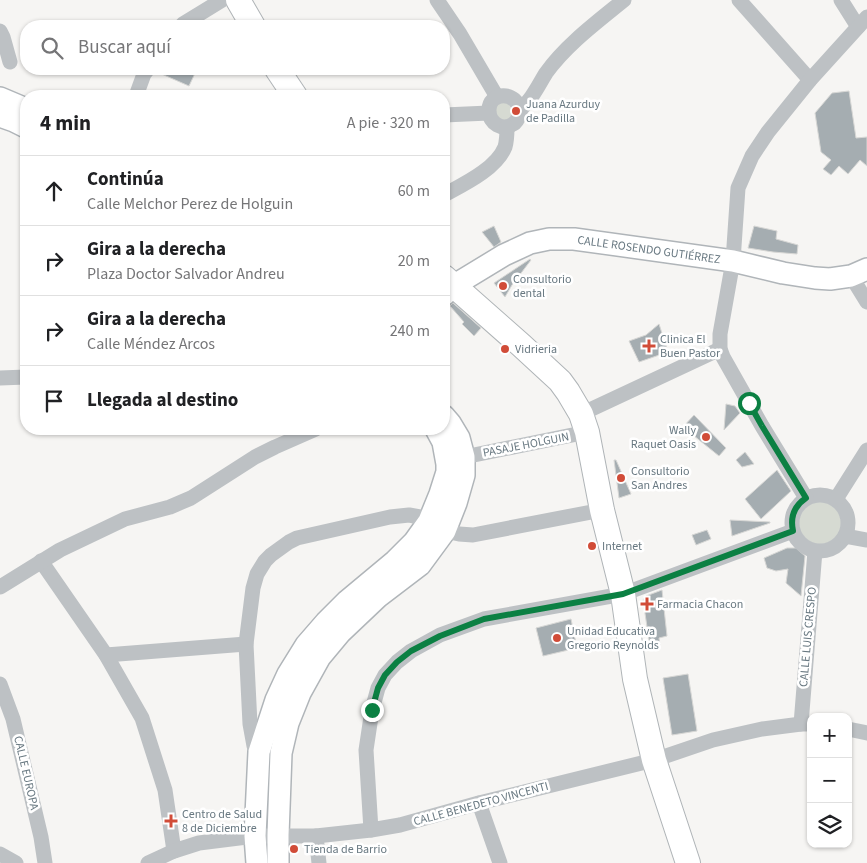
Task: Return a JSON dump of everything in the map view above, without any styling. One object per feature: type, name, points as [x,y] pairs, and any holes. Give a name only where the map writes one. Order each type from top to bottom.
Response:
[{"type":"main road","points":[[238,0],[250,20]]},
{"type":"main road","points":[[281,75],[291,90]]},
{"type":"main road","points":[[450,288],[521,344],[560,381],[584,423],[602,510],[623,594],[635,679],[654,760],[688,863]]},
{"type":"street","points":[[190,20],[222,0]]},
{"type":"street","points":[[437,0],[460,34],[497,97]]},
{"type":"street","points":[[520,112],[518,103],[511,97],[497,97],[490,103],[489,112],[493,122],[507,127],[515,123],[520,112],[532,97],[547,72],[587,30],[624,0]]},
{"type":"street","points":[[739,0],[810,80]]},
{"type":"street","points":[[806,498],[723,357],[720,349],[720,334],[733,261],[738,188],[752,156],[768,132],[810,80],[862,22],[841,0]]},
{"type":"street","points":[[0,32],[10,62]]},
{"type":"street","points":[[138,90],[144,75]]},
{"type":"street","points":[[0,98],[20,106]]},
{"type":"street","points":[[450,114],[489,112]]},
{"type":"street","points":[[0,116],[20,124]]},
{"type":"street","points":[[450,192],[488,168],[498,157],[504,149],[507,140],[507,127]]},
{"type":"street","name":"CALLE ROSENDO GUTIÉRREZ","points":[[450,284],[504,255],[530,243],[548,238],[574,239],[733,261],[782,273],[815,278],[830,279],[859,273]]},
{"type":"street","points":[[859,273],[867,302]]},
{"type":"street","name":"PASAJE HOLGUIN","points":[[464,457],[584,423],[720,349]]},
{"type":"street","points":[[0,378],[20,377]]},
{"type":"street","points":[[256,863],[255,836],[260,752],[276,700],[288,674],[306,645],[326,622],[414,542],[437,526],[456,503],[464,475],[464,457],[459,438],[450,423]]},
{"type":"street","points":[[0,587],[60,550],[125,519],[191,498],[255,457],[302,435]]},
{"type":"street","points":[[278,863],[281,753],[288,722],[300,693],[320,657],[340,633],[378,597],[420,565],[437,526],[440,494],[446,472],[447,464],[443,442],[439,435]]},
{"type":"street","points":[[836,499],[867,450]]},
{"type":"street","points":[[821,494],[836,499],[846,512],[848,520],[845,536],[836,546],[829,550],[815,551],[801,544],[793,531],[792,516],[795,508],[800,502],[814,495],[821,494]]},
{"type":"street","points":[[260,752],[254,746],[250,724],[246,644],[249,613],[257,574],[265,561],[279,548],[297,538],[390,517],[409,515],[420,517],[459,534],[473,535],[602,510]]},
{"type":"street","points":[[371,830],[366,750],[372,710],[378,688],[385,675],[411,651],[440,636],[484,619],[623,594],[793,531]]},
{"type":"street","points":[[845,536],[867,540]]},
{"type":"street","name":"CALLE LUIS CRESPO","points":[[806,724],[815,551]]},
{"type":"street","points":[[41,562],[106,655],[142,718],[165,790],[174,851]]},
{"type":"street","points":[[106,655],[246,644]]},
{"type":"street","name":"CALLE EUROPA","points":[[0,684],[13,719],[41,837],[45,863]]},
{"type":"street","name":"CALLE BENEDETO VINCENTI","points":[[153,862],[174,851],[200,843],[255,836],[316,836],[400,825],[479,803],[654,760],[713,740],[762,729],[806,724]]},
{"type":"street","points":[[852,729],[867,733]]},
{"type":"street","points":[[479,803],[500,863]]},
{"type":"street","points":[[316,836],[319,863]]},
{"type":"street","points":[[0,854],[16,863]]},
{"type":"shaded area","points":[[507,101],[515,116],[500,123],[494,106]]},
{"type":"shaded area","points":[[824,502],[832,505],[838,511],[841,523],[838,535],[832,541],[816,544],[808,541],[802,535],[799,519],[802,511],[808,505]]},
{"type":"building","points":[[164,75],[194,75],[189,86]]},
{"type":"building","points":[[849,91],[856,138],[867,137],[867,166],[860,160],[848,174],[839,166],[831,175],[823,169],[831,160],[821,152],[815,113],[832,93]]},
{"type":"building","points":[[494,226],[501,242],[494,247],[482,232]]},
{"type":"building","points":[[754,226],[777,231],[776,239],[798,245],[797,254],[748,248]]},
{"type":"building","points":[[531,260],[505,297],[494,283]]},
{"type":"building","points":[[453,303],[481,328],[474,336],[462,324],[464,322],[450,306]]},
{"type":"building","name":"Clinica El Buen Pastor","points":[[659,324],[668,352],[639,362],[629,341],[646,335]]},
{"type":"building","points":[[726,404],[735,406],[740,413],[724,430]]},
{"type":"building","name":"Wally Raquet Oasis","points":[[694,415],[726,448],[719,456],[683,427]]},
{"type":"building","points":[[745,452],[754,464],[742,467],[736,460]]},
{"type":"building","points":[[614,460],[616,460],[631,494],[619,498]]},
{"type":"building","points":[[777,470],[791,491],[761,519],[745,499]]},
{"type":"building","points":[[730,520],[770,522],[770,523],[732,536]]},
{"type":"building","points":[[707,530],[711,539],[696,545],[692,535]]},
{"type":"building","points":[[787,548],[796,548],[805,556],[801,596],[786,583],[788,569],[776,571],[767,568],[764,558]]},
{"type":"building","points":[[662,590],[667,636],[659,638],[660,645],[650,647],[643,600],[646,596]]},
{"type":"building","name":"Unidad Educativa Gregorio Reynolds","points":[[571,619],[577,648],[543,656],[536,628]]},
{"type":"building","points":[[688,674],[697,731],[672,735],[663,678]]},
{"type":"place","name":"Juana Azurduy de Padilla","points":[[516,111]]},
{"type":"place","name":"Consultorio dental","points":[[503,286]]},
{"type":"place","name":"Clinica El Buen Pastor","points":[[649,346]]},
{"type":"place","name":"Vidrieria","points":[[505,349]]},
{"type":"place","name":"Wally Raquet Oasis","points":[[706,437]]},
{"type":"place","name":"Consultorio San Andres","points":[[621,478]]},
{"type":"place","name":"Internet","points":[[592,546]]},
{"type":"place","name":"Farmacia Chacon","points":[[647,604]]},
{"type":"place","name":"Unidad Educativa Gregorio Reynolds","points":[[557,638]]},
{"type":"place","name":"Centro de Salud 8 de Diciembre","points":[[171,821]]},
{"type":"place","name":"Tienda de Barrio","points":[[294,849]]},
{"type":"route","points":[[372,710],[378,688],[385,675],[411,651],[440,636],[484,619],[623,594],[793,531],[792,516],[795,508],[806,498],[749,403]]}]
